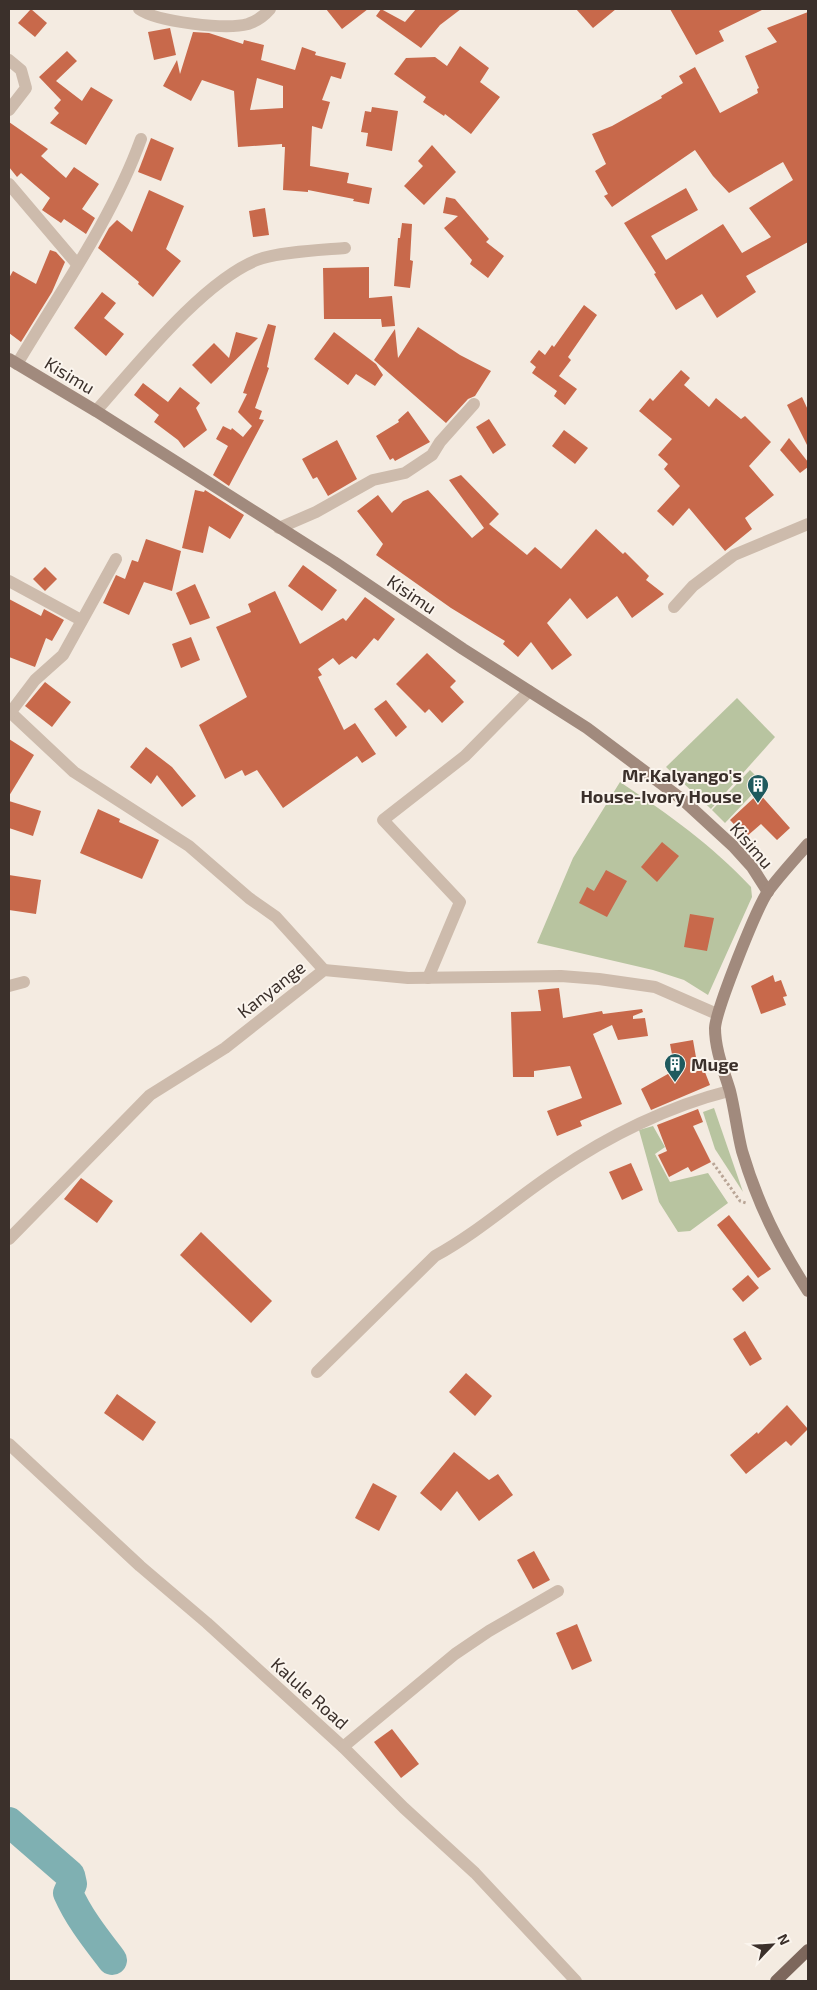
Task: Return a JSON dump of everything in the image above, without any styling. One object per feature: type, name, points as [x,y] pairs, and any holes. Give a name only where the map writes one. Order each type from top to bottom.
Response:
[{"type":"main road","points":[[776,1981],[808,1950]]},
{"type":"street","points":[[139,9],[154,17],[170,21],[235,26],[258,20],[270,9]]},
{"type":"street","points":[[9,60],[21,70],[26,88],[9,110]]},
{"type":"street","points":[[13,362],[77,264],[132,162],[141,139]]},
{"type":"street","points":[[9,184],[77,264]]},
{"type":"street","points":[[96,411],[214,285],[258,259],[345,248]]},
{"type":"street","name":"Kisimu","points":[[13,362],[96,411],[587,728],[683,800],[733,846],[752,867],[768,892]]},
{"type":"street","points":[[279,528],[316,512],[373,480],[405,473],[432,455],[440,442],[474,404]]},
{"type":"street","points":[[674,607],[693,586],[734,555],[808,524]]},
{"type":"street","points":[[116,559],[63,655],[35,680],[10,712],[74,772],[189,846],[249,898],[276,917],[324,970]]},
{"type":"street","points":[[9,581],[81,620]]},
{"type":"street","points":[[428,978],[460,902],[382,820],[466,756],[530,691]]},
{"type":"street","points":[[808,844],[768,892],[717,1014],[715,1028],[717,1045],[730,1091],[742,1149],[761,1208],[780,1248],[808,1291]]},
{"type":"street","name":"Kanyange","points":[[9,1239],[150,1096],[218,1052],[324,970],[428,978],[561,976],[599,979],[655,987],[717,1014]]},
{"type":"street","points":[[9,986],[24,982]]},
{"type":"street","points":[[317,1372],[435,1256],[455,1245],[558,1170],[620,1134],[699,1098],[730,1091]]},
{"type":"street","name":"Kalule Road","points":[[9,1444],[140,1566],[207,1623],[343,1746],[404,1808],[475,1873],[576,1981]]},
{"type":"street","points":[[343,1746],[455,1654],[489,1631],[558,1591]]},
{"type":"path","points":[[713,1163],[740,1201],[761,1208]]},
{"type":"green space","points":[[737,698],[775,737],[711,809],[666,767]]},
{"type":"green space","points":[[750,770],[763,783],[725,823],[712,810]]},
{"type":"green space","points":[[620,782],[689,831],[721,857],[751,887],[752,897],[708,995],[684,980],[653,970],[537,943],[573,858]]},
{"type":"green space","points":[[714,1108],[743,1192],[715,1149],[703,1112]]},
{"type":"green space","points":[[653,1126],[665,1147],[655,1154],[670,1182],[708,1173],[728,1203],[690,1231],[678,1232],[659,1202],[639,1130]]},
{"type":"building","points":[[31,9],[47,23],[35,37],[18,23]]},
{"type":"building","points":[[326,9],[368,9],[342,29]]},
{"type":"building","points":[[381,9],[405,22],[416,9],[461,9],[440,25],[421,48],[376,16]]},
{"type":"building","points":[[576,9],[616,9],[593,28]]},
{"type":"building","points":[[670,9],[764,9],[719,31],[724,41],[696,55]]},
{"type":"building","points":[[808,12],[808,242],[746,276],[756,292],[717,318],[702,294],[676,310],[654,274],[656,273],[624,223],[686,188],[698,210],[651,236],[666,260],[723,224],[742,253],[771,237],[749,208],[793,180],[783,162],[729,193],[713,176],[695,150],[612,207],[604,196],[608,194],[595,171],[606,164],[592,134],[612,126],[662,98],[661,96],[683,83],[679,76],[695,67],[720,113],[758,93],[757,89],[759,88],[745,56],[777,42],[767,28]]},
{"type":"building","points":[[170,28],[176,55],[154,60],[148,32]]},
{"type":"building","points":[[193,32],[209,33],[243,44],[244,40],[264,45],[261,60],[295,70],[302,47],[316,52],[315,55],[346,63],[341,79],[331,76],[322,100],[330,102],[322,129],[312,126],[310,166],[349,173],[347,183],[372,188],[369,204],[353,201],[354,199],[308,190],[308,192],[283,190],[285,147],[282,147],[282,144],[238,147],[234,91],[202,80],[191,101],[163,86],[177,60],[180,74]],"holes":[[[257,78],[283,86],[283,108],[250,110]]]},
{"type":"building","points":[[460,46],[489,68],[480,82],[500,97],[471,134],[445,114],[444,116],[423,102],[426,97],[394,74],[406,58],[435,57],[447,66]]},
{"type":"building","points":[[67,51],[77,61],[56,81],[82,101],[91,87],[113,100],[86,145],[50,123],[59,113],[54,108],[61,100],[39,77]]},
{"type":"building","points":[[372,107],[398,111],[392,151],[366,146],[368,133],[361,132],[365,111],[371,112]]},
{"type":"building","points":[[9,122],[48,149],[41,156],[66,178],[74,167],[99,184],[82,209],[95,218],[86,234],[64,219],[61,223],[42,210],[50,198],[21,173],[17,177],[9,167]]},
{"type":"building","points":[[151,138],[174,148],[161,181],[138,172]]},
{"type":"building","points":[[432,145],[456,172],[424,205],[404,186],[423,166],[418,161]]},
{"type":"building","points":[[149,190],[184,206],[166,249],[181,261],[153,297],[138,284],[139,282],[98,248],[109,228],[117,220],[132,232]]},
{"type":"building","points":[[446,197],[455,199],[489,239],[486,242],[504,256],[488,278],[470,264],[472,260],[444,228],[458,216],[443,213]]},
{"type":"building","points":[[265,208],[269,235],[253,237],[249,211]]},
{"type":"building","points":[[402,223],[412,224],[410,260],[413,261],[410,288],[394,286],[398,238],[400,238]]},
{"type":"building","points":[[50,250],[56,252],[65,262],[52,292],[21,342],[9,333],[9,278],[13,271],[36,284]]},
{"type":"building","points":[[369,267],[369,298],[392,296],[395,326],[382,327],[381,319],[324,319],[323,268]]},
{"type":"building","points":[[102,292],[116,303],[104,318],[124,334],[106,356],[74,328]]},
{"type":"building","points":[[584,305],[597,315],[568,357],[571,360],[559,376],[577,389],[565,405],[554,396],[557,391],[532,373],[536,367],[530,362],[539,350],[545,355],[552,345],[554,347]]},
{"type":"building","points":[[268,324],[276,326],[267,367],[269,368],[255,408],[262,411],[259,419],[264,420],[229,486],[213,475],[228,446],[216,439],[223,426],[231,430],[232,428],[243,437],[252,426],[238,412],[247,394],[243,393]]},
{"type":"building","points":[[418,327],[460,355],[491,371],[475,396],[468,399],[446,423],[374,360],[395,329],[398,358]]},
{"type":"building","points":[[236,332],[258,338],[211,384],[192,365],[214,343],[229,358]]},
{"type":"building","points":[[334,332],[376,364],[383,375],[375,386],[356,374],[348,385],[314,359]]},
{"type":"building","points":[[681,370],[690,378],[684,385],[709,407],[716,398],[741,419],[745,416],[771,442],[749,466],[774,495],[745,518],[752,529],[725,551],[689,508],[673,526],[657,511],[680,486],[664,469],[668,464],[658,455],[672,439],[639,411],[650,398],[653,401]]},
{"type":"building","points":[[143,383],[168,402],[180,387],[200,403],[196,408],[207,430],[184,448],[178,440],[154,422],[159,415],[134,395]]},
{"type":"building","points":[[802,397],[808,410],[808,447],[787,405]]},
{"type":"building","points":[[408,411],[430,442],[395,461],[393,458],[390,460],[376,436],[399,422],[398,420]]},
{"type":"building","points":[[489,419],[506,445],[493,454],[476,427]]},
{"type":"building","points":[[564,430],[588,448],[575,464],[552,446]]},
{"type":"building","points":[[789,438],[808,462],[808,467],[800,473],[780,450]]},
{"type":"building","points":[[337,440],[357,479],[328,496],[317,477],[313,479],[302,459]]},
{"type":"building","points":[[461,475],[499,514],[489,524],[527,555],[535,547],[561,569],[596,529],[623,554],[625,552],[649,576],[646,580],[664,594],[632,618],[617,596],[587,619],[570,598],[547,623],[572,655],[552,670],[531,642],[518,657],[503,644],[505,641],[451,608],[376,555],[383,544],[357,511],[378,495],[392,513],[403,501],[428,490],[472,538],[484,528],[449,480]]},
{"type":"building","points":[[195,490],[204,492],[205,490],[244,515],[230,539],[209,526],[203,553],[182,548]]},
{"type":"building","points":[[146,539],[181,551],[172,591],[144,582],[129,615],[103,603],[116,575],[125,579],[132,560],[138,562]]},
{"type":"building","points":[[303,565],[337,590],[322,611],[288,586]]},
{"type":"building","points":[[45,567],[57,579],[45,591],[33,579]]},
{"type":"building","points":[[195,584],[210,618],[190,625],[176,593]]},
{"type":"building","points":[[275,591],[300,644],[343,618],[346,621],[365,597],[395,619],[378,641],[374,638],[356,659],[352,656],[339,665],[333,658],[318,669],[322,675],[318,677],[344,730],[355,723],[376,754],[362,763],[357,756],[283,808],[257,770],[245,776],[242,770],[225,779],[199,725],[247,697],[216,627],[251,612],[248,604]]},
{"type":"building","points":[[9,599],[41,616],[44,609],[64,620],[52,641],[46,638],[35,667],[9,657]]},
{"type":"building","points":[[191,637],[200,660],[181,668],[172,644]]},
{"type":"building","points":[[427,653],[456,681],[450,687],[464,702],[442,723],[429,709],[425,713],[396,684]]},
{"type":"building","points":[[45,682],[71,702],[52,727],[25,706]]},
{"type":"building","points":[[386,700],[407,727],[396,737],[374,709]]},
{"type":"building","points":[[9,739],[34,755],[9,796]]},
{"type":"building","points":[[146,747],[172,767],[196,796],[182,807],[157,775],[151,784],[130,767]]},
{"type":"building","name":"Mr.Kalyango's House-Ivory House","points":[[759,793],[790,828],[777,840],[761,824],[746,837],[730,820]]},
{"type":"building","points":[[9,801],[41,811],[33,836],[9,828]]},
{"type":"building","points":[[98,809],[120,819],[119,822],[159,840],[142,879],[80,853]]},
{"type":"building","points":[[662,842],[679,856],[657,882],[641,867]]},
{"type":"building","points":[[606,870],[627,881],[607,917],[579,903],[587,887],[594,891]]},
{"type":"building","points":[[9,875],[41,880],[36,914],[9,910]]},
{"type":"building","points":[[690,914],[714,918],[707,951],[684,947]]},
{"type":"building","points":[[773,975],[775,982],[781,980],[787,996],[783,997],[786,1005],[761,1014],[751,986]]},
{"type":"building","points":[[559,988],[563,1018],[602,1011],[603,1014],[642,1009],[643,1012],[633,1016],[633,1019],[645,1018],[648,1036],[618,1040],[612,1025],[593,1034],[622,1104],[580,1121],[582,1126],[557,1136],[547,1111],[582,1098],[570,1066],[534,1071],[534,1077],[513,1077],[511,1012],[541,1011],[538,990]]},
{"type":"building","points":[[693,1040],[697,1063],[701,1062],[710,1085],[651,1110],[641,1089],[675,1070],[670,1044]]},
{"type":"building","points":[[698,1109],[703,1122],[693,1126],[711,1162],[691,1172],[688,1167],[669,1177],[658,1155],[667,1151],[657,1125]]},
{"type":"building","points":[[631,1163],[643,1190],[622,1200],[609,1172]]},
{"type":"building","points":[[81,1178],[113,1201],[97,1223],[64,1199]]},
{"type":"building","points":[[729,1215],[771,1269],[758,1278],[717,1225]]},
{"type":"building","points":[[201,1232],[272,1301],[251,1323],[180,1255]]},
{"type":"building","points":[[748,1275],[759,1288],[743,1302],[732,1289]]},
{"type":"building","points":[[745,1331],[762,1359],[750,1366],[733,1339]]},
{"type":"building","points":[[466,1373],[492,1396],[475,1416],[449,1392]]},
{"type":"building","points":[[117,1394],[156,1422],[143,1441],[104,1413]]},
{"type":"building","points":[[787,1405],[808,1429],[791,1446],[786,1441],[746,1474],[730,1455],[757,1432],[758,1434]]},
{"type":"building","points":[[454,1452],[489,1480],[498,1474],[513,1495],[479,1521],[457,1491],[441,1511],[420,1493]]},
{"type":"building","points":[[373,1483],[397,1496],[379,1531],[355,1518]]},
{"type":"building","points":[[534,1551],[550,1580],[533,1589],[517,1560]]},
{"type":"building","points":[[577,1624],[592,1661],[572,1670],[556,1633]]},
{"type":"building","points":[[392,1729],[419,1764],[401,1778],[374,1742]]},
{"type":"waterway","points":[[9,1822],[70,1875],[72,1884],[68,1893],[72,1902],[88,1928],[112,1960]]},
{"type":"place","name":"Mr.Kalyango's House-Ivory House","points":[[758,804]]},
{"type":"place","name":"Muge","points":[[675,1083]]}]
